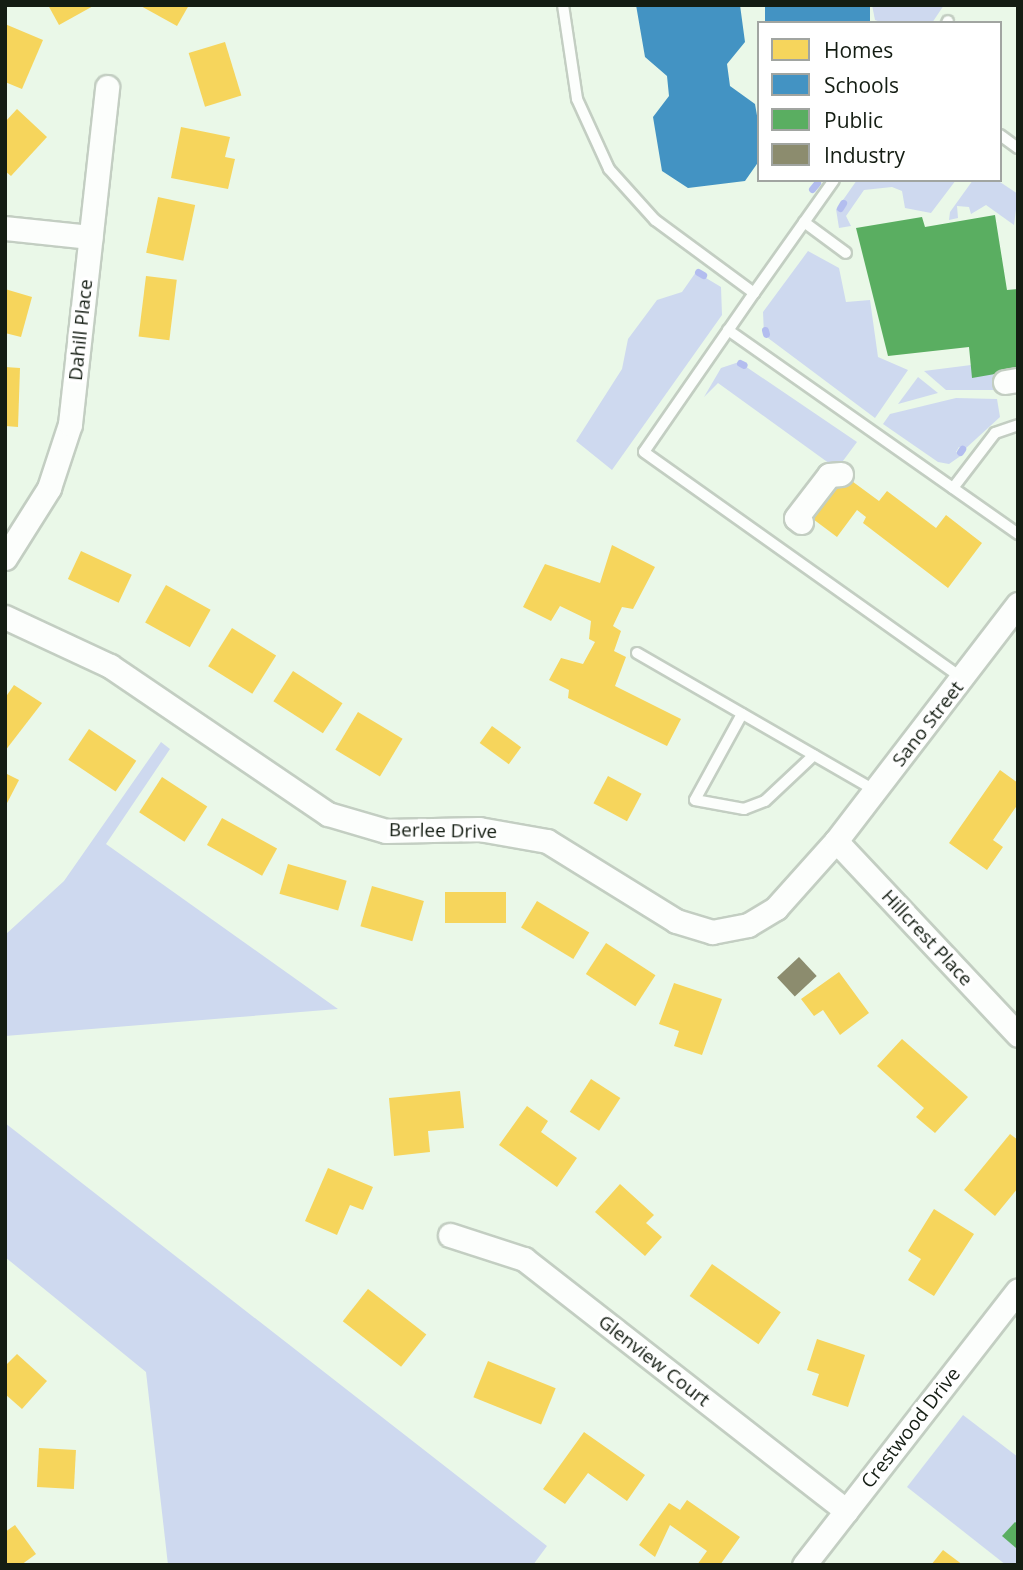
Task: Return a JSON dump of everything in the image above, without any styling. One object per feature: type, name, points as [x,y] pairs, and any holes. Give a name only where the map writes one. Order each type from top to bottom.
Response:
[{"type":"street","name":"Dahill Place","points":[[5,558],[62,457],[91,237],[107,87]]},
{"type":"street","points":[[5,228],[91,237]]},
{"type":"street","points":[[801,522],[796,518],[829,475],[841,474]]},
{"type":"street","name":"Sano Street","points":[[836,841],[963,679],[1011,629],[1018,604]]},
{"type":"street","name":"Berlee Drive","points":[[5,617],[110,666],[328,814],[386,831],[479,829],[547,841],[693,928],[731,931],[763,918],[836,841]]},
{"type":"street","name":"Hillcrest Place","points":[[836,841],[1018,1035]]},
{"type":"street","name":"Glenview Court","points":[[450,1235],[524,1259],[846,1511]]},
{"type":"street","name":"Crestwood Drive","points":[[804,1565],[1018,1290]]},
{"type":"lane","points":[[563,5],[577,99],[609,169],[655,220],[754,293]]},
{"type":"lane","points":[[1002,136],[1018,148]]},
{"type":"lane","points":[[833,182],[644,452],[963,679]]},
{"type":"lane","points":[[804,222],[846,253]]},
{"type":"lane","points":[[728,330],[1018,534]]},
{"type":"lane","points":[[953,488],[995,432],[1018,425]]},
{"type":"lane","points":[[637,653],[876,790]]},
{"type":"lane","points":[[742,713],[695,800],[744,809],[765,801],[814,755]]},
{"type":"shaded area","points":[[872,5],[944,5],[933,21],[875,20]]},
{"type":"shaded area","points":[[856,182],[954,182],[931,213],[905,208],[902,191],[892,187],[864,190],[846,216],[851,226],[839,228],[836,209],[847,203],[843,200]]},
{"type":"shaded area","points":[[972,182],[1000,182],[1018,194],[1014,225],[986,205],[971,214],[969,207],[957,206],[958,218],[949,220],[950,212]]},
{"type":"shaded area","points":[[808,251],[839,268],[846,302],[870,300],[878,357],[908,370],[875,418],[764,335],[763,312]]},
{"type":"shaded area","points":[[696,272],[721,287],[722,315],[612,470],[576,441],[622,369],[628,339],[657,300],[682,292]]},
{"type":"shaded area","points":[[739,362],[857,442],[837,469],[718,383],[704,397],[721,368]]},
{"type":"shaded area","points":[[971,365],[993,374],[995,390],[946,390],[924,371]]},
{"type":"shaded area","points":[[918,377],[938,393],[898,404]]},
{"type":"shaded area","points":[[956,398],[997,399],[1000,417],[965,449],[959,447],[956,452],[962,455],[949,464],[938,462],[883,424],[890,414]]},
{"type":"shaded area","points":[[161,742],[170,749],[106,844],[338,1009],[5,1036],[5,935],[64,881]]},
{"type":"shaded area","points":[[5,1123],[547,1546],[533,1565],[168,1565],[146,1372],[5,1257]]},
{"type":"shaded area","points":[[963,1415],[1018,1457],[1018,1565],[1006,1565],[907,1487]]},
{"type":"building: Homes","points":[[48,5],[95,5],[59,25]]},
{"type":"building: Homes","points":[[139,5],[189,5],[177,26]]},
{"type":"building: Homes","points":[[5,24],[43,40],[22,89],[5,82]]},
{"type":"building: Homes","points":[[225,42],[241,96],[205,107],[189,53]]},
{"type":"building: Homes","points":[[17,109],[47,137],[11,176],[5,171],[5,122]]},
{"type":"building: Homes","points":[[181,127],[230,137],[225,157],[235,159],[228,189],[171,178]]},
{"type":"building: Homes","points":[[158,197],[195,205],[183,261],[146,253]]},
{"type":"building: Homes","points":[[146,276],[177,280],[169,340],[139,337]]},
{"type":"building: Homes","points":[[5,289],[32,297],[21,337],[5,333]]},
{"type":"building: Homes","points":[[5,367],[20,368],[18,427],[5,426]]},
{"type":"building: Homes","points":[[845,476],[879,501],[887,491],[936,528],[946,515],[982,543],[948,588],[863,523],[866,517],[857,510],[837,537],[813,519]]},
{"type":"building: Homes","points":[[612,545],[655,567],[633,609],[622,607],[613,626],[621,631],[614,651],[626,657],[615,686],[681,719],[667,746],[568,698],[569,690],[549,680],[561,658],[583,664],[595,642],[589,639],[591,621],[560,606],[551,621],[523,607],[545,564],[600,583]]},
{"type":"building: Homes","points":[[81,551],[132,575],[119,603],[68,579]]},
{"type":"building: Homes","points":[[166,585],[211,610],[190,647],[145,623]]},
{"type":"building: Homes","points":[[232,628],[276,656],[252,694],[208,666]]},
{"type":"building: Homes","points":[[293,671],[342,703],[323,733],[273,701]]},
{"type":"building: Homes","points":[[14,685],[42,703],[5,751],[5,698]]},
{"type":"building: Homes","points":[[358,712],[403,739],[380,776],[335,750]]},
{"type":"building: Homes","points":[[492,726],[521,747],[509,764],[480,743]]},
{"type":"building: Homes","points":[[89,729],[136,761],[116,792],[68,760]]},
{"type":"building: Homes","points":[[1000,770],[1018,783],[1018,804],[993,840],[1003,847],[987,870],[949,843]]},
{"type":"building: Homes","points":[[5,773],[19,780],[5,807]]},
{"type":"building: Homes","points":[[608,776],[642,794],[627,821],[593,803]]},
{"type":"building: Homes","points":[[162,777],[207,806],[184,842],[139,812]]},
{"type":"building: Homes","points":[[222,818],[277,849],[262,876],[207,845]]},
{"type":"building: Homes","points":[[288,864],[347,881],[338,911],[279,894]]},
{"type":"building: Homes","points":[[372,886],[424,901],[412,941],[360,926]]},
{"type":"building: Homes","points":[[445,892],[506,892],[506,923],[445,923]]},
{"type":"building: Homes","points":[[537,901],[589,932],[573,959],[521,928]]},
{"type":"building: Homes","points":[[606,943],[655,975],[635,1006],[586,974]]},
{"type":"building: Homes","points":[[839,972],[869,1013],[840,1035],[823,1010],[814,1016],[801,999]]},
{"type":"building: Homes","points":[[674,983],[722,999],[702,1055],[674,1046],[679,1031],[659,1024]]},
{"type":"building: Homes","points":[[902,1039],[968,1097],[935,1133],[916,1117],[924,1108],[877,1066]]},
{"type":"building: Homes","points":[[591,1079],[620,1098],[599,1131],[570,1112]]},
{"type":"building: Homes","points":[[460,1091],[464,1128],[428,1131],[430,1152],[394,1156],[389,1098]]},
{"type":"building: Homes","points":[[527,1106],[548,1121],[541,1132],[577,1158],[557,1187],[499,1145]]},
{"type":"building: Homes","points":[[1010,1134],[1018,1140],[1018,1188],[995,1216],[964,1190]]},
{"type":"building: Homes","points":[[328,1168],[373,1187],[363,1210],[350,1205],[337,1235],[305,1221]]},
{"type":"building: Homes","points":[[620,1184],[654,1215],[646,1223],[662,1237],[645,1256],[595,1212]]},
{"type":"building: Homes","points":[[934,1209],[974,1234],[934,1296],[908,1280],[921,1259],[908,1251]]},
{"type":"building: Homes","points":[[712,1264],[781,1312],[758,1344],[690,1296]]},
{"type":"building: Homes","points":[[368,1289],[426,1335],[401,1367],[343,1321]]},
{"type":"building: Homes","points":[[817,1339],[865,1355],[848,1407],[812,1395],[819,1374],[807,1370]]},
{"type":"building: Homes","points":[[17,1354],[47,1381],[22,1409],[5,1394],[5,1366]]},
{"type":"building: Homes","points":[[488,1361],[556,1388],[541,1425],[473,1397]]},
{"type":"building: Homes","points":[[584,1432],[645,1475],[627,1501],[588,1473],[565,1504],[543,1489]]},
{"type":"building: Homes","points":[[39,1448],[76,1450],[74,1489],[37,1487]]},
{"type":"building: Homes","points":[[687,1500],[740,1537],[720,1565],[697,1565],[707,1551],[670,1525],[655,1557],[639,1545],[669,1503],[680,1510]]},
{"type":"building: Homes","points":[[15,1525],[36,1554],[21,1565],[5,1565],[5,1532]]},
{"type":"building: Homes","points":[[943,1550],[963,1565],[931,1565]]},
{"type":"building: Schools","points":[[636,5],[740,5],[745,42],[727,64],[730,86],[755,104],[757,116],[757,164],[745,181],[688,188],[662,171],[653,117],[669,96],[667,76],[645,57]]},
{"type":"building: Schools","points":[[765,5],[870,5],[870,21],[765,21]]},
{"type":"building: Public","points":[[995,215],[1007,290],[1018,289],[1018,370],[972,378],[969,347],[888,356],[856,228],[922,217],[925,227]]},
{"type":"building: Public","points":[[1015,1522],[1018,1524],[1016,1548],[1002,1536]]},
{"type":"building: Industry","points":[[799,957],[817,976],[795,996],[777,977]]},
{"type":"waterway","points":[[812,189],[817,183]]},
{"type":"waterway","points":[[840,208],[843,203]]},
{"type":"waterway","points":[[698,272],[703,275]]},
{"type":"waterway","points":[[765,330],[766,334]]},
{"type":"waterway","points":[[740,363],[744,365]]}]
